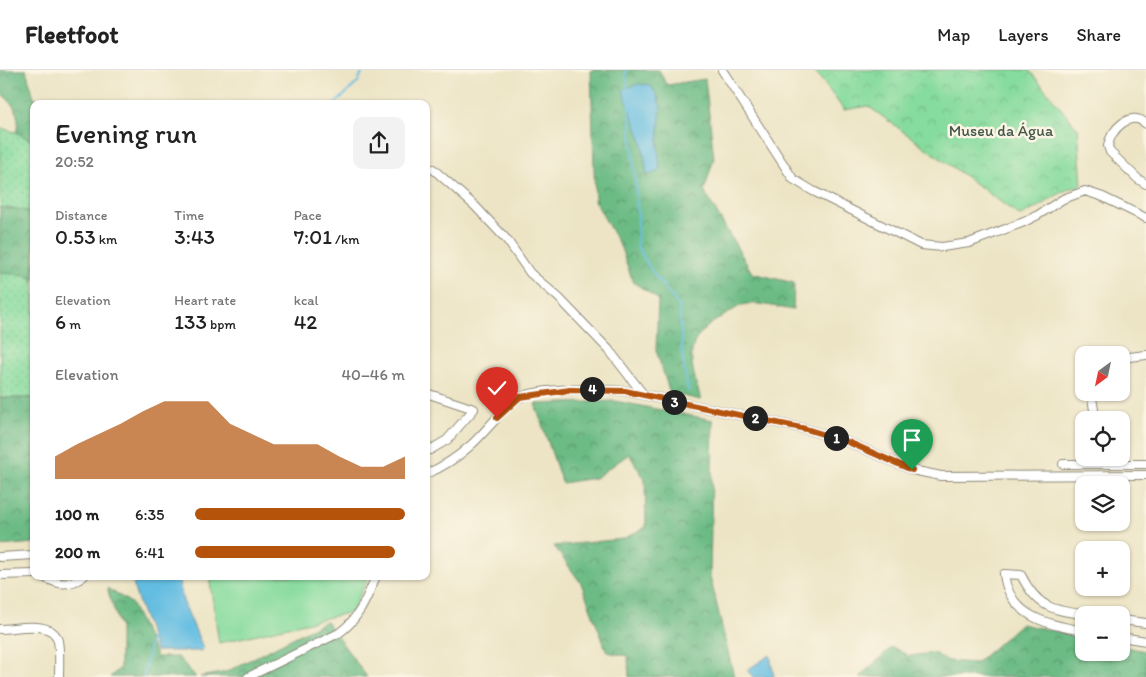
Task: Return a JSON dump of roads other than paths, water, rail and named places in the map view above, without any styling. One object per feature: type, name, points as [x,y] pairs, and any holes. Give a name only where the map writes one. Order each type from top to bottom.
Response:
[{"type":"street","points":[[722,70],[793,179],[921,245],[942,247],[970,243],[1024,222],[1063,198],[1085,191],[1103,197],[1146,218]]},
{"type":"street","points":[[1146,124],[1137,118],[1128,119],[1112,134],[1108,146],[1110,152],[1138,179],[1146,184]]},
{"type":"street","points":[[433,169],[476,206],[507,240],[530,273],[559,298],[609,350],[643,394]]},
{"type":"street","points":[[1130,357],[1146,355]]},
{"type":"street","points":[[430,472],[442,467],[471,445],[520,397],[547,392],[600,389],[643,394],[663,400],[806,429],[848,442],[912,470],[941,476],[1146,475]]},
{"type":"street","points":[[430,394],[474,410],[447,440],[430,450]]},
{"type":"street","points":[[1093,401],[1094,410]]},
{"type":"street","points":[[1063,464],[1146,464]]},
{"type":"street","points":[[0,557],[30,556]]},
{"type":"street","points":[[0,575],[30,574]]},
{"type":"street","points":[[1075,613],[1055,610],[1045,606],[1033,596],[1021,574],[1004,574],[1007,587],[1029,615],[1049,625],[1075,629]]},
{"type":"street","points":[[51,580],[63,585],[76,580]]},
{"type":"street","points":[[248,677],[339,633],[351,624],[361,609],[374,580]]},
{"type":"street","points":[[1130,621],[1146,623]]},
{"type":"street","points":[[0,629],[41,627],[52,632],[58,641],[59,677]]},
{"type":"street","points":[[1130,638],[1146,640]]},
{"type":"water","points":[[639,84],[650,85],[656,93],[661,107],[658,145],[660,170],[647,176],[642,142],[623,91],[626,88]]},
{"type":"water","points":[[133,580],[179,580],[183,601],[203,648],[202,651],[156,651],[135,592]]},
{"type":"water","points":[[770,655],[774,677],[753,677],[747,670]]},
{"type":"waterway","points":[[339,100],[358,82],[363,70]]},
{"type":"waterway","points":[[626,70],[627,88]]},
{"type":"waterway","points":[[629,105],[638,218],[637,246],[651,270],[679,306],[683,360],[688,391]]},
{"type":"waterway","points":[[144,677],[151,637]]},
{"type":"park label","name":"Museu da Água","points":[[1001,130]]}]
